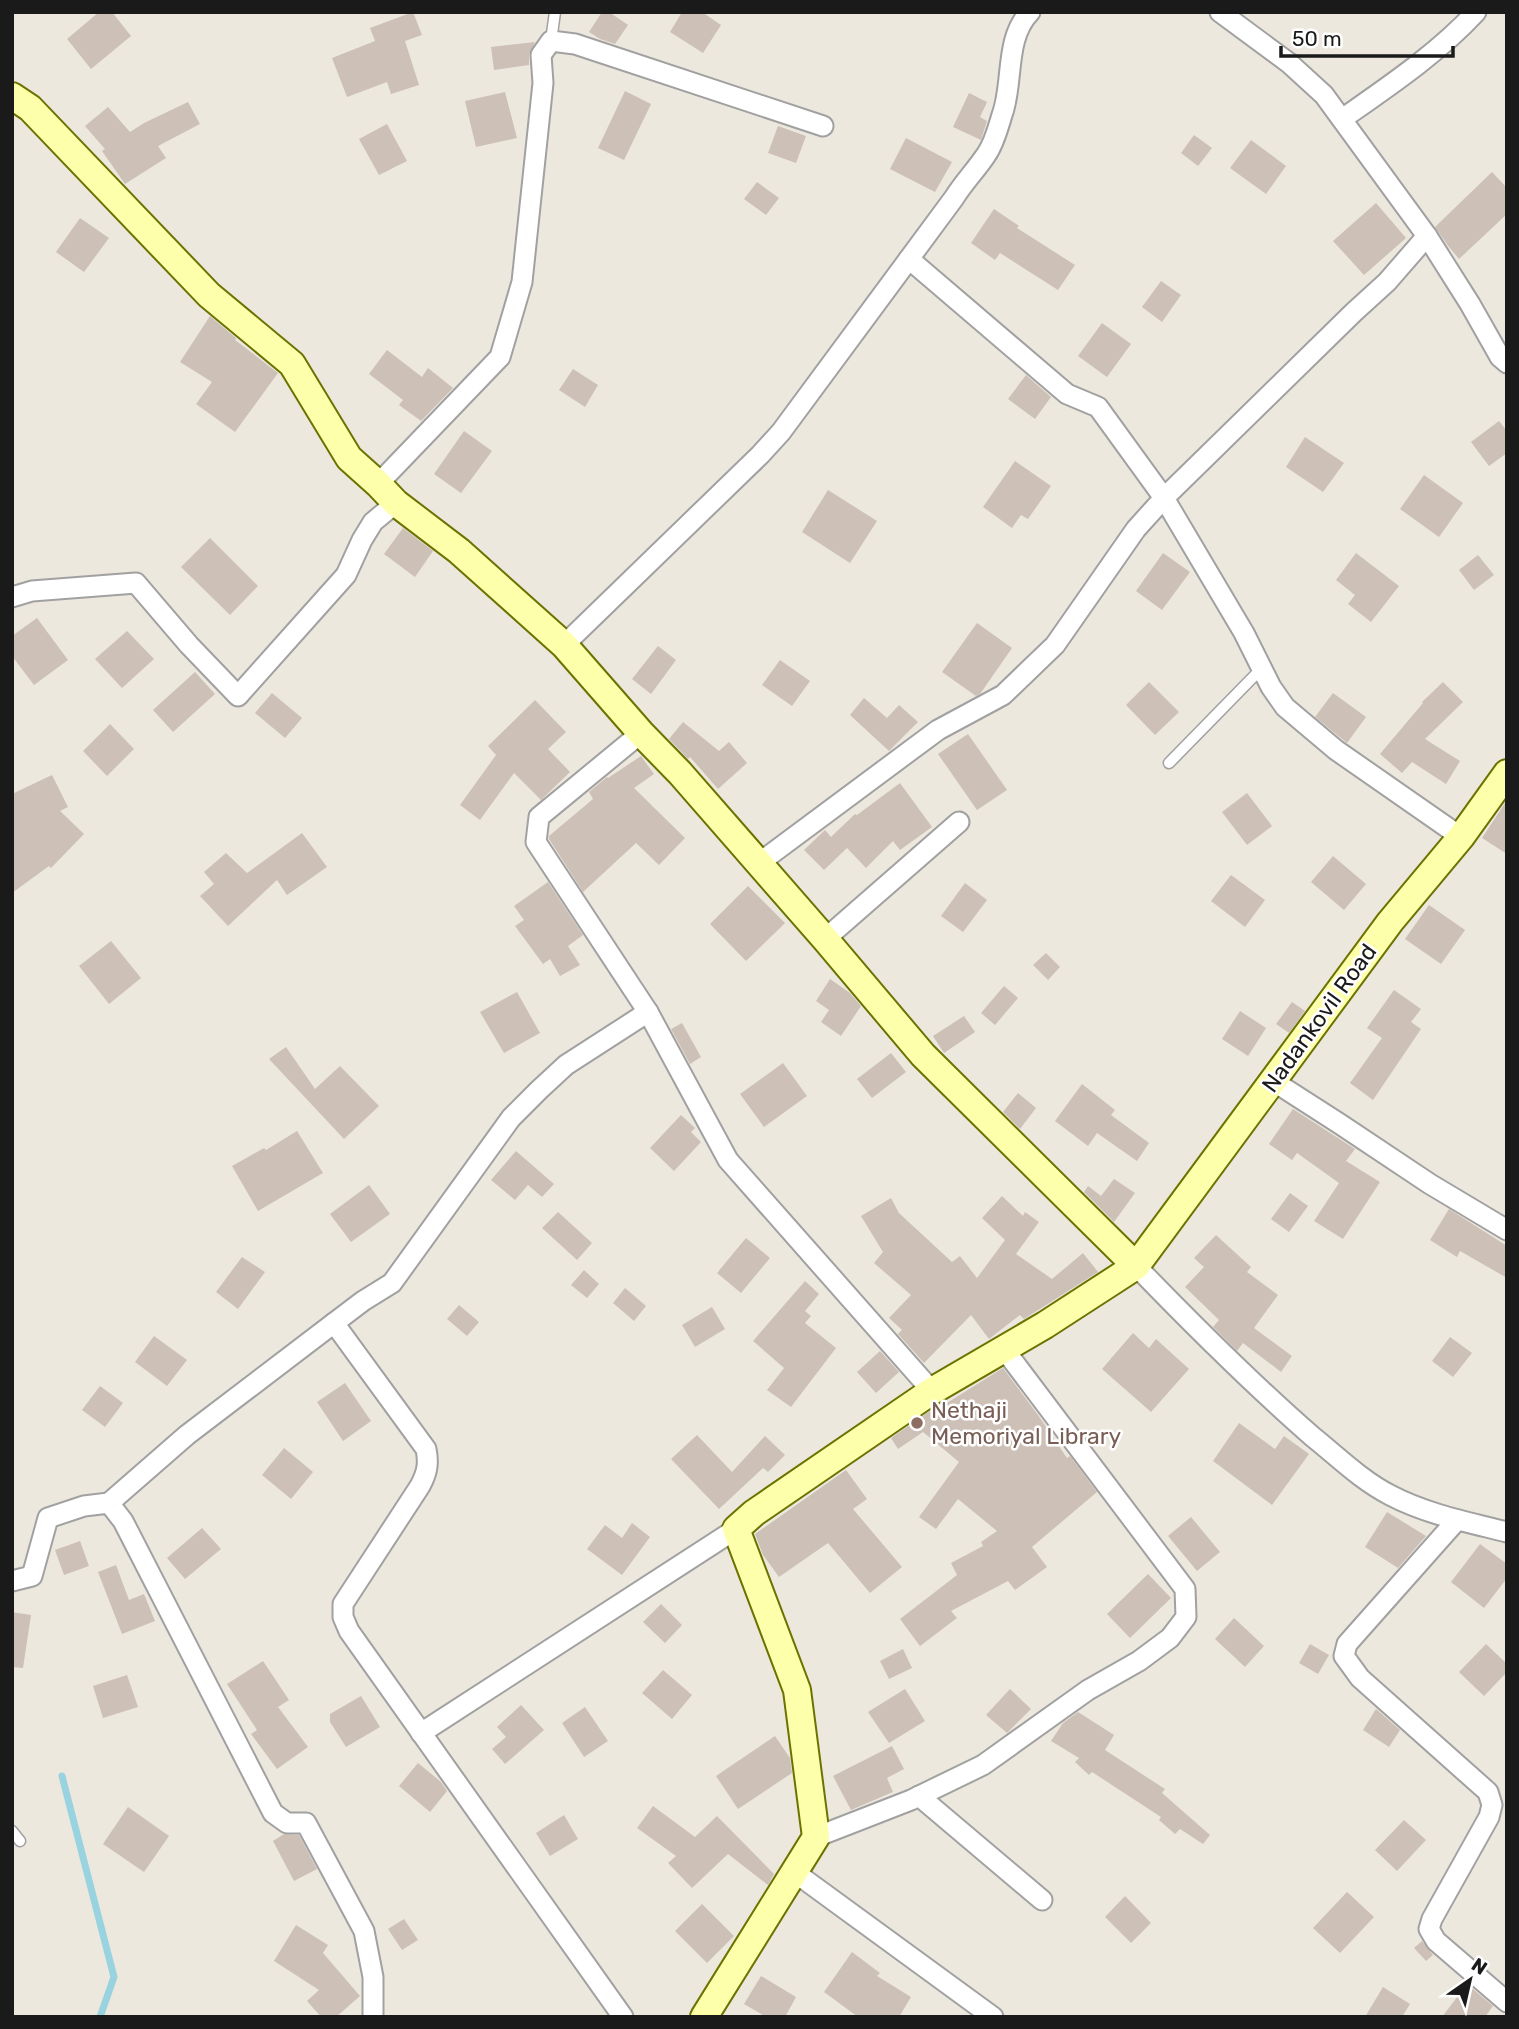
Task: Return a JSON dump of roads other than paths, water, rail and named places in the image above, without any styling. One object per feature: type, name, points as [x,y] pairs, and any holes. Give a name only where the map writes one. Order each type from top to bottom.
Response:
[{"type":"street","points":[[564,645],[781,432],[964,182],[988,154],[1004,110],[1015,41],[1024,18],[1030,12]]},
{"type":"street","points":[[1220,12],[1302,74],[1324,95],[1427,236],[1500,357],[1507,363]]},
{"type":"street","points":[[1342,119],[1452,38],[1476,12]]},
{"type":"street","points":[[12,597],[32,591],[136,583],[189,645],[238,696],[346,575],[387,494],[500,357],[522,282],[543,83],[541,55],[551,41],[575,44],[823,126]]},
{"type":"street","points":[[12,96],[30,108],[209,295],[292,364],[349,458],[387,494],[458,551],[564,645],[641,733],[680,772],[923,1055],[1198,1330],[1280,1408],[1367,1482],[1418,1508],[1507,1532]]},
{"type":"street","points":[[759,863],[938,730],[1003,695],[1055,645],[1136,529],[1164,498],[1387,282],[1427,236]]},
{"type":"street","points":[[909,259],[1067,394],[1098,407],[1164,498],[1244,633],[1284,707],[1336,750],[1461,837]]},
{"type":"street","points":[[641,733],[539,817],[536,842],[648,1013],[728,1160],[932,1391]]},
{"type":"street","name":"Nadankovil Road","points":[[1136,1266],[1390,922],[1461,837],[1507,773]]},
{"type":"street","points":[[825,939],[958,822]]},
{"type":"street","points":[[12,1581],[32,1576],[48,1518],[83,1506],[109,1503],[187,1435],[363,1301],[392,1283],[510,1118],[566,1065],[648,1013]]},
{"type":"street","points":[[1273,1082],[1430,1184],[1507,1230]]},
{"type":"street","points":[[421,1733],[736,1529],[754,1513],[932,1391],[1045,1325],[1136,1266]]},
{"type":"street","points":[[334,1323],[426,1449],[429,1461],[420,1486],[343,1604],[343,1617],[349,1631],[623,2017]]},
{"type":"street","points":[[704,2017],[816,1837],[919,1796],[983,1765],[1088,1690],[1139,1661],[1170,1638],[1186,1617],[1185,1589],[1004,1349]]},
{"type":"street","points":[[109,1503],[122,1521],[273,1813],[287,1823],[306,1823],[364,1931],[373,1977],[373,2017]]},
{"type":"street","points":[[1457,1520],[1348,1644],[1344,1656],[1360,1678],[1488,1792],[1492,1805],[1489,1817],[1429,1929],[1436,1941],[1507,2002]]},
{"type":"street","points":[[736,1529],[797,1690],[816,1837]]},
{"type":"street","points":[[919,1796],[1042,1900]]},
{"type":"street","points":[[793,1871],[993,2017]]},
{"type":"lane","points":[[551,41],[555,12]]},
{"type":"lane","points":[[1169,763],[1262,668]]},
{"type":"lane","points":[[12,1831],[20,1841]]},
{"type":"waterway","points":[[62,1776],[114,1977],[100,2017]]},
{"type":"place","name":"Nethaji Memoriyal Library","points":[[917,1423]]}]
